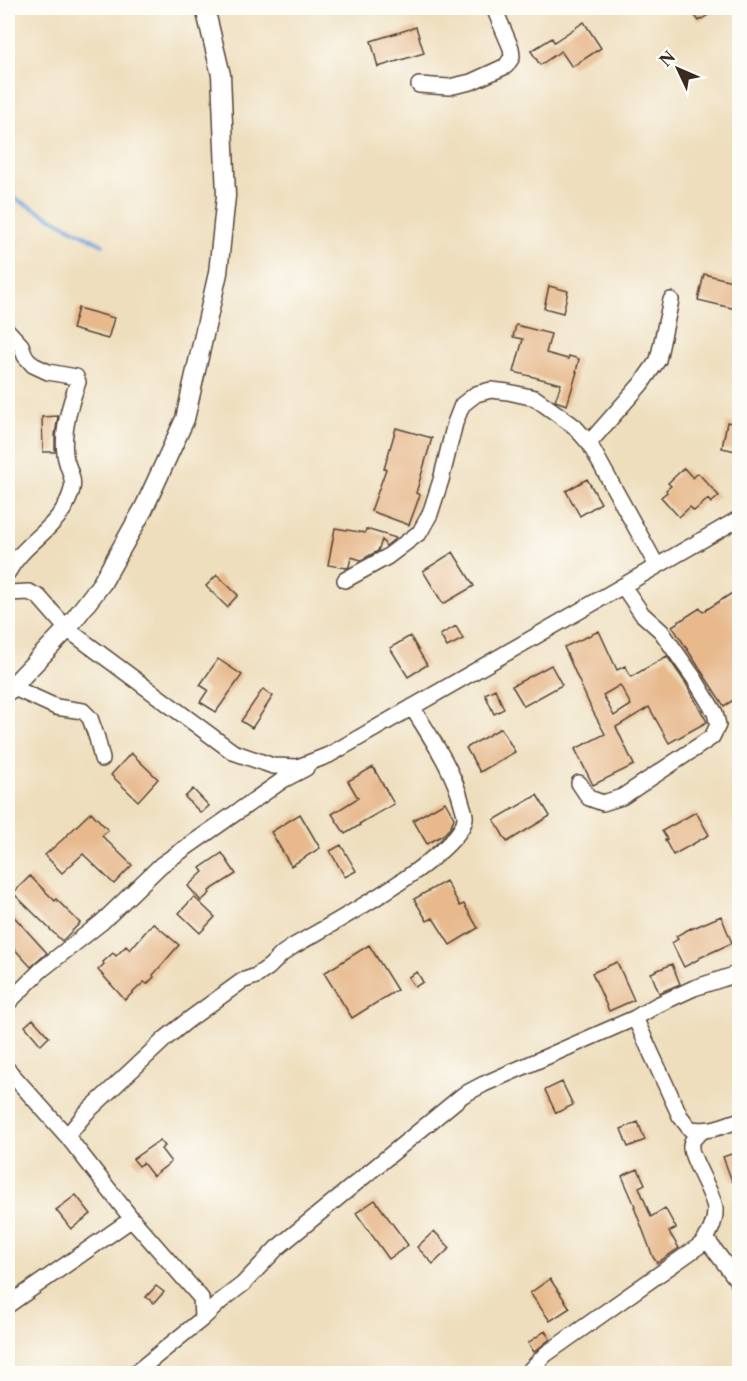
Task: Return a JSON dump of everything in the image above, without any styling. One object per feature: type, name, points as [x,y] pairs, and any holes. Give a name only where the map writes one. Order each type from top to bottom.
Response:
[{"type":"street","points":[[102,759],[98,738],[90,718],[83,711],[56,707],[10,689],[68,629],[102,583],[144,508],[185,419],[218,273],[226,196],[221,75],[205,8]]},
{"type":"street","points":[[419,85],[449,87],[471,82],[506,66],[512,57],[511,48],[494,8]]},
{"type":"street","points":[[589,443],[641,384],[658,360],[671,300]]},
{"type":"street","points":[[8,331],[21,345],[25,356],[33,365],[48,372],[76,377],[78,382],[65,427],[65,455],[72,476],[72,489],[61,514],[17,559],[8,572]]},
{"type":"street","points":[[345,580],[387,557],[420,532],[430,514],[462,405],[476,394],[490,390],[535,398],[574,426],[589,443],[657,566]]},
{"type":"street","points":[[8,1003],[41,970],[102,922],[161,865],[283,780],[740,518]]},
{"type":"street","points":[[579,783],[589,798],[603,803],[622,797],[712,737],[718,725],[716,713],[694,678],[661,631],[642,614],[623,586]]},
{"type":"street","points":[[8,591],[29,592],[39,597],[68,629],[234,752],[273,766],[298,767],[329,755]]},
{"type":"street","points":[[67,1136],[86,1113],[187,1021],[242,981],[256,976],[269,967],[292,947],[406,878],[435,857],[455,838],[466,816],[459,791],[444,760],[412,707]]},
{"type":"street","points":[[134,1374],[243,1284],[277,1248],[463,1095],[635,1018],[694,988],[740,973]]},
{"type":"street","points":[[635,1018],[680,1116],[690,1129],[703,1131],[740,1120]]},
{"type":"street","points":[[8,1070],[67,1136],[132,1219],[201,1298],[202,1319]]},
{"type":"street","points":[[526,1374],[546,1353],[707,1240],[715,1208],[691,1145],[696,1136],[703,1131]]},
{"type":"street","points":[[8,1305],[132,1219]]},
{"type":"street","points":[[707,1240],[740,1284]]},
{"type":"street","points":[[201,1298],[221,1301]]},
{"type":"building","points":[[689,8],[718,8],[699,21]]},
{"type":"building","points":[[584,22],[601,48],[572,67],[561,51],[540,65],[531,51],[552,38],[554,42]]},
{"type":"building","points":[[416,27],[424,53],[378,67],[371,41]]},
{"type":"building","points":[[704,274],[740,283],[740,310],[698,300]]},
{"type":"building","points":[[549,286],[568,291],[563,313],[544,308]]},
{"type":"building","points":[[78,308],[114,318],[108,339],[72,329]]},
{"type":"building","points":[[516,325],[551,334],[546,353],[568,359],[569,356],[579,359],[567,405],[555,401],[561,384],[514,372],[523,339],[513,337]]},
{"type":"building","points":[[58,416],[55,452],[43,452],[42,417]]},
{"type":"building","points":[[727,422],[740,425],[740,452],[722,448]]},
{"type":"building","points":[[396,428],[432,438],[416,493],[420,495],[409,525],[371,511],[386,469],[384,469]]},
{"type":"building","points":[[684,468],[693,478],[698,473],[719,496],[711,503],[708,499],[694,511],[690,507],[679,517],[661,497],[671,486],[668,483]]},
{"type":"building","points":[[587,479],[601,503],[580,516],[566,491]]},
{"type":"building","points":[[335,528],[365,533],[366,529],[396,538],[386,546],[382,540],[378,551],[361,560],[351,557],[349,567],[346,568],[328,565]]},
{"type":"building","points":[[453,552],[474,586],[443,604],[423,571]]},
{"type":"building","points":[[217,575],[238,595],[227,607],[206,586]]},
{"type":"building","points":[[740,588],[740,696],[724,706],[672,626],[700,608],[703,612]]},
{"type":"building","points":[[456,626],[463,639],[447,647],[440,635]]},
{"type":"building","points":[[599,631],[617,670],[625,666],[631,677],[667,656],[685,682],[707,722],[669,743],[649,707],[616,727],[634,765],[593,785],[575,749],[605,734],[564,647]],"holes":[[[620,685],[631,705],[614,716],[603,695]]]},
{"type":"building","points":[[410,636],[427,665],[408,677],[390,648]]},
{"type":"building","points":[[218,659],[242,675],[216,712],[200,702],[208,690],[200,685]]},
{"type":"building","points":[[551,665],[562,685],[524,706],[512,686]]},
{"type":"building","points":[[263,689],[273,696],[252,728],[241,721]]},
{"type":"building","points":[[495,689],[504,709],[494,714],[485,694]]},
{"type":"building","points":[[501,728],[515,752],[480,772],[466,748]]},
{"type":"building","points":[[131,753],[158,779],[138,801],[111,775]]},
{"type":"building","points":[[373,767],[394,804],[345,834],[332,814],[358,798],[348,781]]},
{"type":"building","points":[[193,789],[209,806],[201,813],[185,797]]},
{"type":"building","points":[[537,795],[550,816],[507,842],[494,820]]},
{"type":"building","points":[[445,802],[454,818],[450,828],[427,844],[413,820]]},
{"type":"building","points":[[91,812],[108,830],[102,836],[132,865],[114,884],[83,854],[62,873],[45,855]]},
{"type":"building","points":[[696,812],[709,835],[673,855],[662,831]]},
{"type":"building","points":[[300,814],[320,848],[291,866],[271,832]]},
{"type":"building","points":[[341,845],[356,871],[345,877],[330,851]]},
{"type":"building","points":[[222,853],[236,874],[209,891],[210,893],[201,901],[188,886],[203,872],[200,868]]},
{"type":"building","points":[[30,876],[80,923],[62,941],[13,893]]},
{"type":"building","points":[[446,881],[460,906],[464,904],[478,928],[450,945],[433,918],[427,921],[414,899]]},
{"type":"building","points":[[194,897],[215,917],[200,933],[179,913]]},
{"type":"building","points":[[8,910],[47,953],[31,967],[8,942]]},
{"type":"building","points":[[721,916],[732,943],[684,967],[672,943],[678,939],[676,936]]},
{"type":"building","points":[[153,923],[179,945],[153,975],[154,977],[147,984],[144,982],[125,1000],[98,970],[113,953],[116,956],[126,946],[130,950]]},
{"type":"building","points":[[369,945],[397,990],[352,1018],[324,973]]},
{"type":"building","points":[[617,962],[634,1000],[609,1011],[592,973]]},
{"type":"building","points":[[672,964],[680,984],[659,993],[651,973]]},
{"type":"building","points":[[417,972],[423,982],[415,987],[408,977]]},
{"type":"building","points":[[33,1019],[49,1037],[41,1045],[25,1026]]},
{"type":"building","points":[[562,1082],[573,1105],[556,1113],[545,1090]]},
{"type":"building","points":[[638,1122],[645,1140],[628,1147],[621,1129]]},
{"type":"building","points":[[160,1140],[165,1146],[161,1149],[171,1162],[153,1176],[143,1163],[139,1166],[133,1159]]},
{"type":"building","points":[[740,1151],[740,1179],[732,1181],[723,1157]]},
{"type":"building","points":[[638,1169],[645,1184],[639,1187],[651,1217],[665,1208],[676,1228],[669,1232],[679,1248],[657,1263],[622,1176]]},
{"type":"building","points":[[76,1195],[91,1214],[71,1229],[56,1210]]},
{"type":"building","points":[[375,1200],[408,1245],[389,1259],[356,1213]]},
{"type":"building","points":[[434,1231],[450,1248],[433,1264],[417,1247]]},
{"type":"building","points":[[550,1279],[570,1308],[550,1321],[530,1293]]},
{"type":"building","points":[[156,1286],[164,1292],[154,1303],[146,1297]]},
{"type":"building","points":[[545,1331],[550,1339],[534,1352],[528,1343]]},
{"type":"waterway","points":[[8,195],[103,245]]}]
